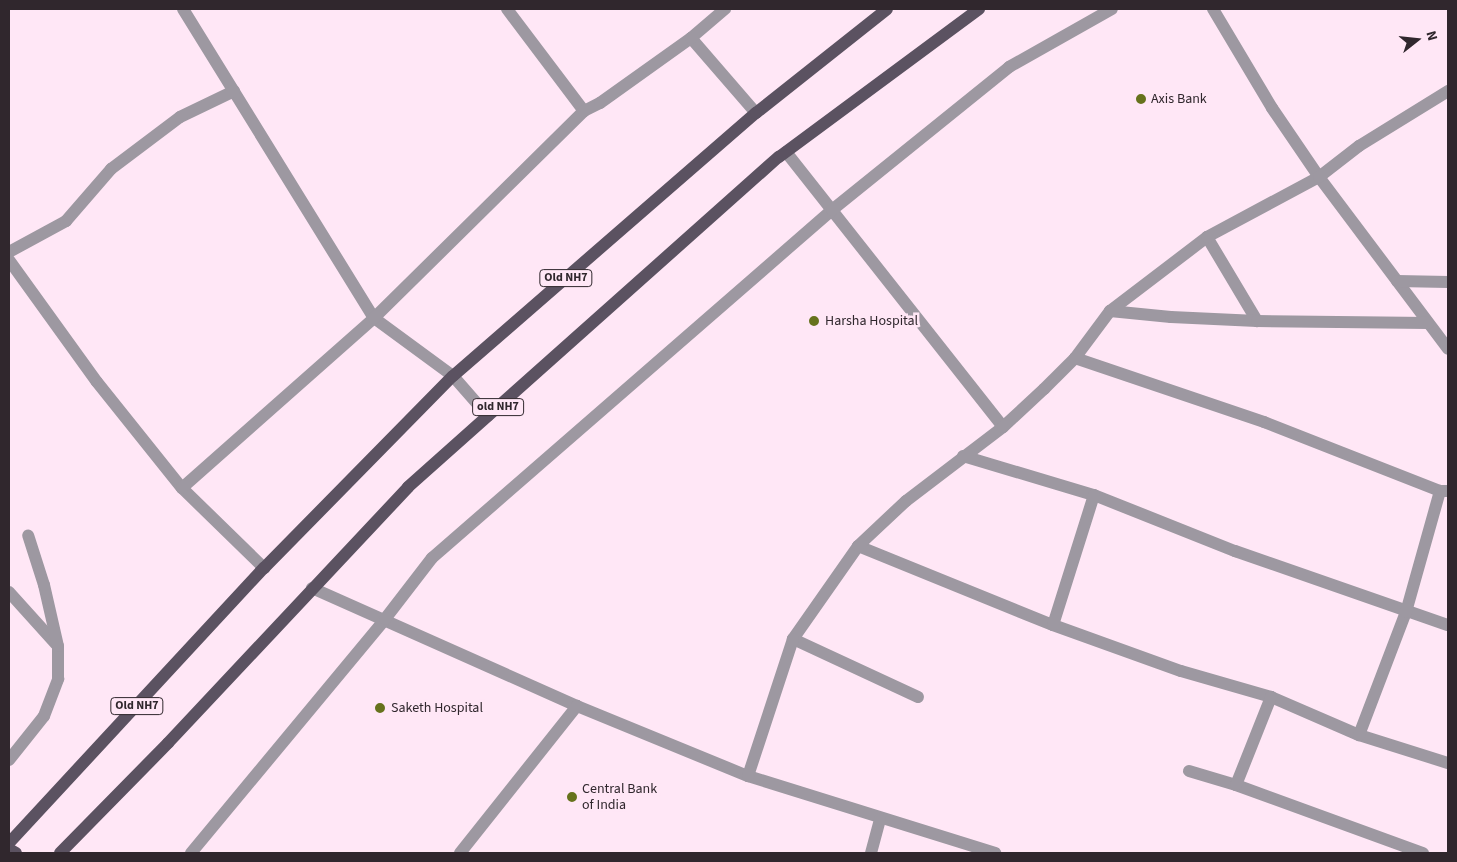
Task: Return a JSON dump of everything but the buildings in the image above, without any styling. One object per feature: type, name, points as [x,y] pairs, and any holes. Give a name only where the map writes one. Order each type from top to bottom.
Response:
[{"type":"main road","name":"Old NH7","points":[[9,844],[264,568],[453,376],[756,113],[888,9]]},
{"type":"main road","name":"old NH7","points":[[60,853],[168,742],[408,487],[786,152],[979,9]]},
{"type":"main road","points":[[9,849],[16,853]]},
{"type":"street","points":[[184,9],[374,318],[453,376],[488,416]]},
{"type":"street","points":[[507,9],[584,112]]},
{"type":"street","points":[[182,488],[374,318],[584,112],[600,103],[691,38],[725,9]]},
{"type":"street","points":[[191,853],[385,620],[432,558],[832,210],[1009,67],[1112,9]]},
{"type":"street","points":[[1213,9],[1272,108],[1319,177],[1448,349]]},
{"type":"street","points":[[691,38],[756,113]]},
{"type":"street","points":[[9,252],[66,221],[112,169],[180,117],[234,92]]},
{"type":"street","points":[[748,776],[793,639],[858,546],[906,501],[1003,427],[1075,358],[1110,311],[1207,237],[1319,177],[1358,146],[1448,92]]},
{"type":"street","points":[[786,152],[1003,427]]},
{"type":"street","points":[[1207,237],[1258,321]]},
{"type":"street","points":[[9,260],[97,382],[182,488],[264,568]]},
{"type":"street","points":[[1397,281],[1448,282]]},
{"type":"street","points":[[1110,311],[1172,318],[1428,323]]},
{"type":"street","points":[[1075,358],[1264,422],[1444,491],[1406,612],[1359,735]]},
{"type":"street","points":[[963,456],[1094,495],[1235,551],[1406,612],[1448,625]]},
{"type":"street","points":[[1053,625],[1094,495]]},
{"type":"street","points":[[9,760],[44,716],[58,679],[58,646],[44,585],[28,535]]},
{"type":"street","points":[[858,546],[1053,625],[1181,670],[1271,697],[1359,735],[1448,763]]},
{"type":"street","points":[[312,588],[577,706],[748,776],[996,853]]},
{"type":"street","points":[[9,592],[58,646]]},
{"type":"street","points":[[793,639],[918,697]]},
{"type":"street","points":[[1236,785],[1271,697]]},
{"type":"street","points":[[460,853],[577,706]]},
{"type":"street","points":[[1189,771],[1236,785],[1423,853]]},
{"type":"street","points":[[871,853],[880,818]]},
{"type":"place","name":"Axis Bank","points":[[1141,99]]},
{"type":"place","name":"Harsha Hospital","points":[[814,321]]},
{"type":"place","name":"Saketh Hospital","points":[[380,708]]},
{"type":"place","name":"Central Bank of India","points":[[572,797]]}]
